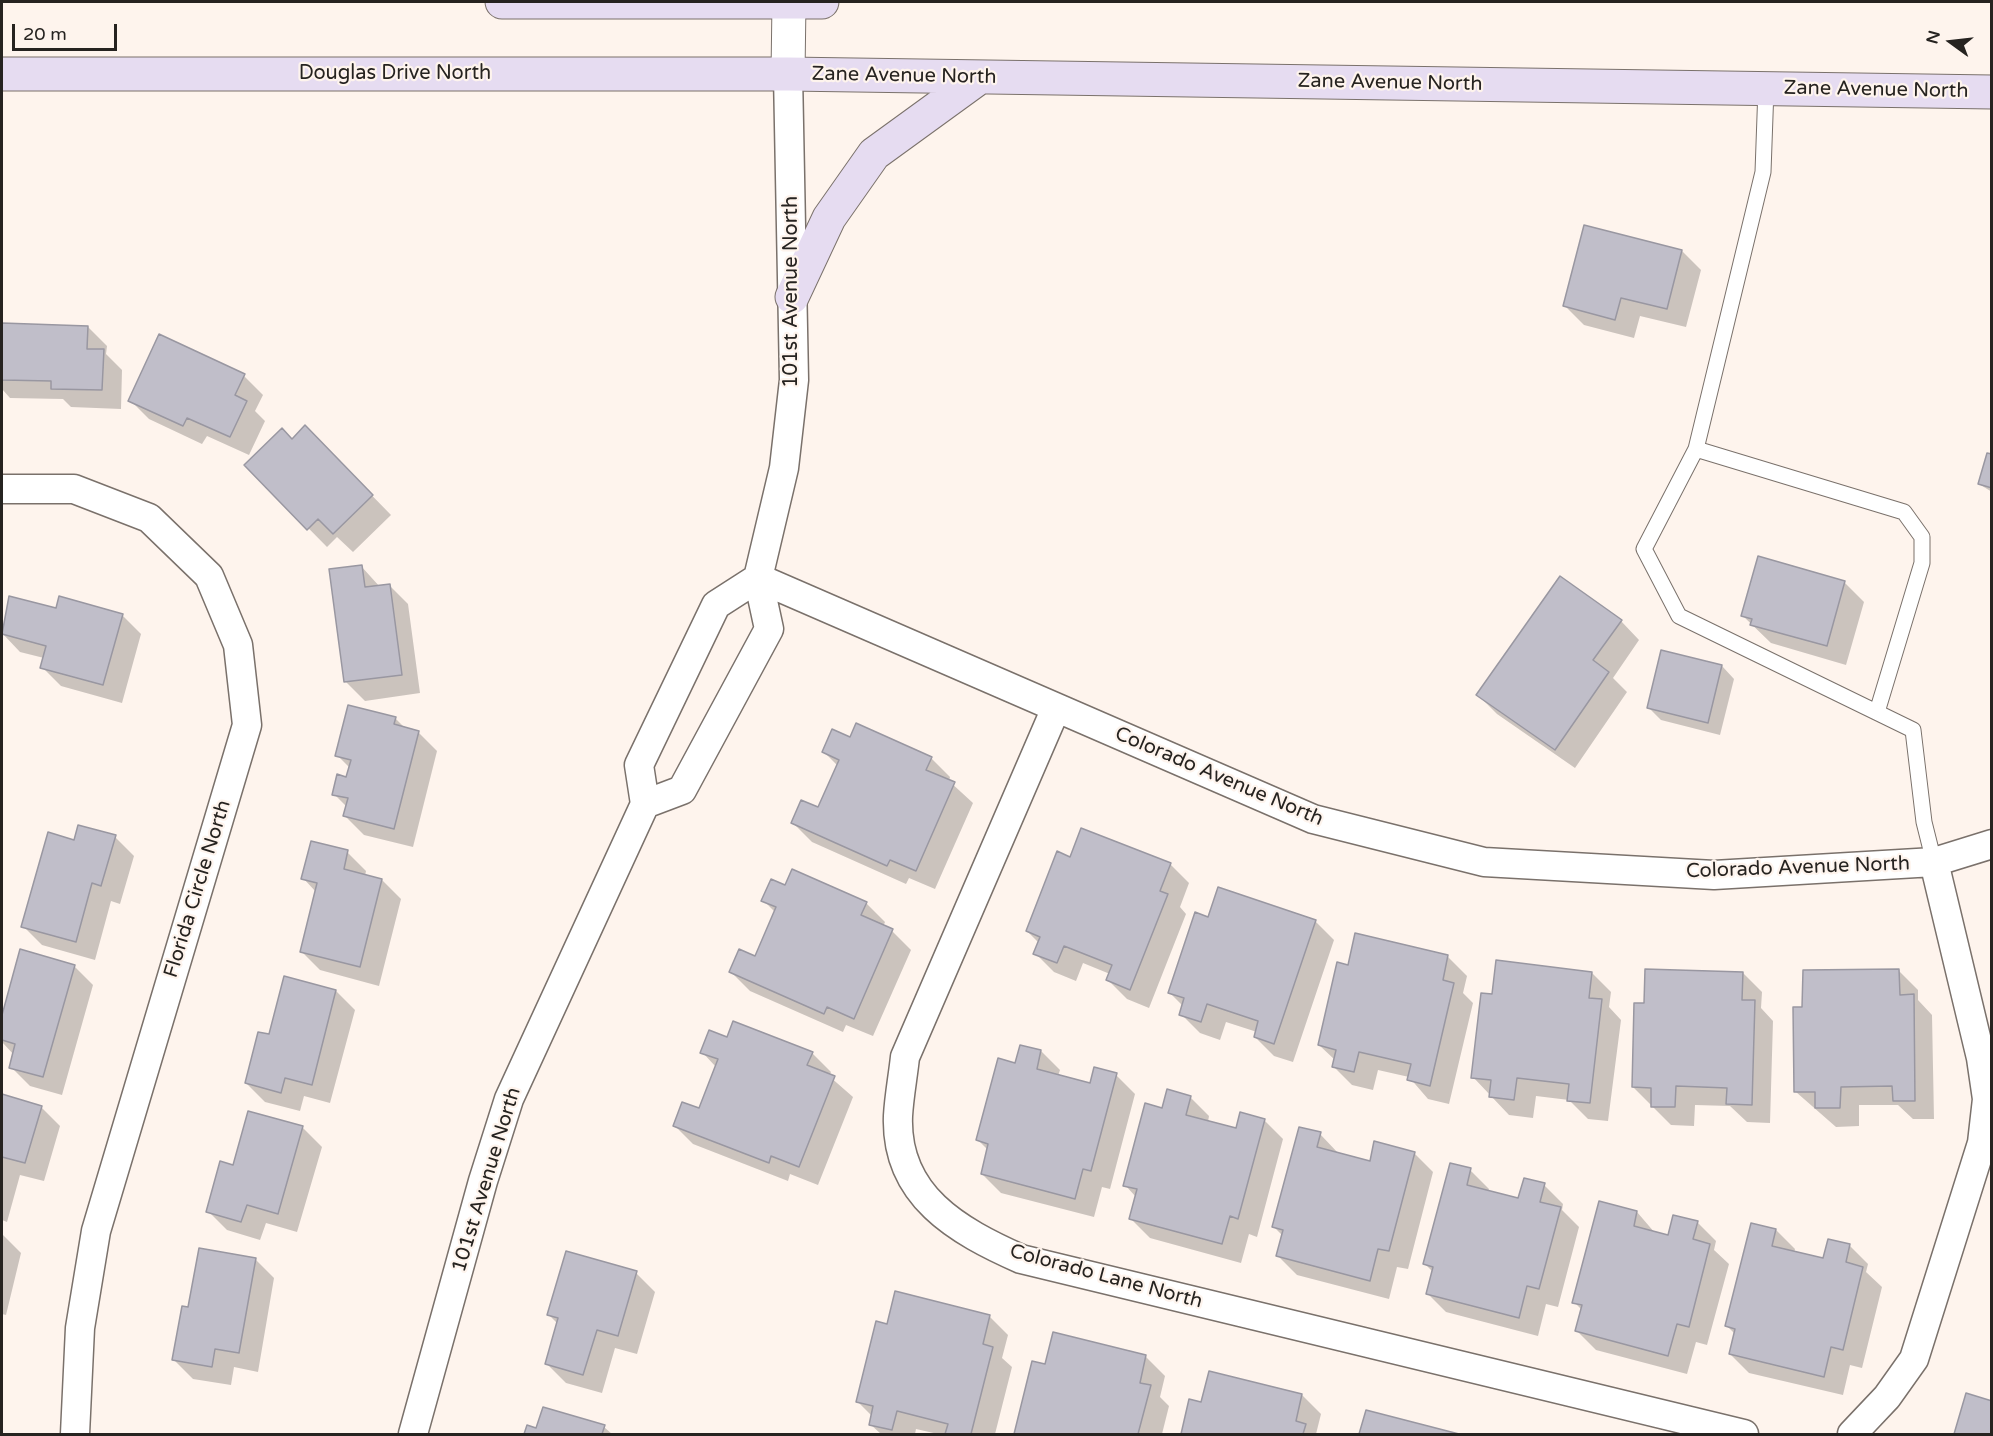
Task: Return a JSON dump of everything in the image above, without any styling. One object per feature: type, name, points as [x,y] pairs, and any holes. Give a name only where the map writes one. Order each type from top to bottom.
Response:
[{"type":"main road","points":[[502,2],[822,2]]},
{"type":"main road","name":"Douglas Drive North","points":[[2,74],[788,74]]},
{"type":"main road","name":"Zane Avenue North","points":[[788,74],[1992,92]]},
{"type":"main road","points":[[792,297],[829,218],[874,154],[980,77]]},
{"type":"street","name":"101st Avenue North","points":[[413,1434],[480,1193],[509,1099],[645,804],[682,790],[769,629],[758,578],[784,468],[794,380],[788,74],[789,2]]},
{"type":"street","name":"Florida Circle North","points":[[2,489],[74,489],[150,518],[209,576],[238,645],[247,725],[96,1232],[80,1328],[75,1434]]},
{"type":"street","name":"Colorado Avenue North","points":[[758,578],[1312,819],[1484,862],[1714,875],[1934,862],[1992,844]]},
{"type":"street","points":[[645,804],[639,765],[716,605],[758,578]]},
{"type":"street","name":"Colorado Lane North","points":[[1056,708],[905,1057],[898,1118],[903,1159],[912,1180],[936,1210],[972,1237],[1021,1259],[1744,1434]]},
{"type":"street","points":[[1852,1434],[1887,1397],[1914,1359],[1982,1143],[1987,1099],[1981,1058],[1934,862]]},
{"type":"lane","points":[[1766,88],[1763,172],[1696,449],[1644,549],[1679,616],[1912,730],[1924,822],[1934,862]]},
{"type":"lane","points":[[1696,449],[1904,512],[1922,537],[1923,563],[1877,712]]},
{"type":"building","points":[[1584,225],[1682,250],[1667,309],[1621,298],[1615,320],[1563,306]]},
{"type":"building","points":[[2,323],[88,326],[87,349],[104,349],[102,390],[51,389],[51,381],[2,380]]},
{"type":"building","points":[[159,334],[245,374],[235,395],[247,401],[230,437],[187,418],[183,426],[128,401]]},
{"type":"building","points":[[305,425],[373,495],[333,534],[318,519],[307,530],[244,465],[282,428],[292,439]]},
{"type":"building","points":[[1987,453],[1992,454],[1992,488],[1978,484]]},
{"type":"building","points":[[1758,556],[1845,581],[1827,646],[1750,625],[1752,619],[1741,616]]},
{"type":"building","points":[[362,565],[365,587],[390,584],[402,675],[344,682],[329,569]]},
{"type":"building","points":[[1560,576],[1622,620],[1593,660],[1609,672],[1555,750],[1476,695]]},
{"type":"building","points":[[9,596],[56,608],[59,596],[123,614],[103,685],[40,668],[46,646],[2,634]]},
{"type":"building","points":[[1661,650],[1722,665],[1708,723],[1647,708]]},
{"type":"building","points":[[348,705],[396,717],[394,724],[419,731],[394,829],[343,816],[348,798],[332,795],[337,774],[346,777],[351,760],[335,756]]},
{"type":"building","points":[[856,723],[932,757],[926,770],[955,782],[916,871],[890,860],[887,866],[791,823],[801,800],[818,807],[839,760],[822,752],[832,729],[850,737]]},
{"type":"building","points":[[78,825],[116,835],[101,886],[92,883],[76,942],[21,927],[48,832],[74,840]]},
{"type":"building","points":[[1081,828],[1171,863],[1160,891],[1168,894],[1130,990],[1106,980],[1112,965],[1064,946],[1057,963],[1033,954],[1040,937],[1026,931],[1057,851],[1070,857]]},
{"type":"building","points":[[311,841],[348,850],[344,869],[382,879],[360,967],[300,952],[317,883],[301,879]]},
{"type":"building","points":[[792,869],[867,902],[861,915],[893,929],[854,1019],[827,1007],[824,1014],[729,972],[739,949],[755,956],[776,907],[761,901],[771,879],[785,885]]},
{"type":"building","points":[[1218,887],[1316,920],[1274,1044],[1254,1037],[1258,1021],[1207,1004],[1201,1022],[1179,1015],[1184,998],[1168,993],[1195,912],[1208,917]]},
{"type":"building","points":[[1355,933],[1448,955],[1443,980],[1454,983],[1430,1086],[1407,1080],[1411,1064],[1359,1052],[1354,1072],[1332,1067],[1336,1050],[1318,1045],[1337,962],[1348,965]]},
{"type":"building","points":[[20,949],[75,965],[43,1077],[9,1068],[15,1044],[2,1040],[2,1015]]},
{"type":"building","points":[[1496,960],[1592,972],[1589,998],[1602,999],[1590,1103],[1567,1101],[1569,1084],[1517,1078],[1514,1100],[1489,1097],[1491,1080],[1471,1078],[1481,993],[1492,994]]},
{"type":"building","points":[[1645,969],[1743,972],[1742,1000],[1755,1000],[1752,1105],[1726,1104],[1727,1088],[1676,1086],[1675,1107],[1651,1107],[1651,1088],[1632,1087],[1634,1003],[1644,1003]]},
{"type":"building","points":[[1899,969],[1900,995],[1914,994],[1915,1101],[1893,1101],[1892,1086],[1841,1087],[1840,1108],[1815,1108],[1815,1092],[1794,1092],[1793,1007],[1802,1007],[1803,970]]},
{"type":"building","points":[[284,976],[336,990],[312,1085],[285,1078],[281,1093],[245,1083],[258,1032],[269,1034]]},
{"type":"building","points":[[733,1021],[813,1052],[807,1065],[835,1076],[799,1167],[771,1156],[769,1163],[673,1126],[682,1102],[699,1108],[718,1059],[700,1053],[709,1030],[727,1037]]},
{"type":"building","points":[[1020,1045],[1041,1050],[1037,1069],[1090,1083],[1094,1067],[1117,1073],[1091,1171],[1083,1169],[1075,1199],[981,1174],[988,1144],[976,1140],[998,1058],[1015,1063]]},
{"type":"building","points":[[1167,1089],[1191,1096],[1186,1115],[1236,1128],[1240,1112],[1265,1119],[1238,1219],[1230,1216],[1222,1244],[1129,1219],[1137,1189],[1123,1186],[1145,1103],[1162,1108]]},
{"type":"building","points":[[2,1094],[42,1106],[25,1163],[2,1157]]},
{"type":"building","points":[[248,1111],[303,1126],[278,1214],[247,1205],[241,1222],[206,1212],[220,1161],[233,1165]]},
{"type":"building","points":[[1299,1127],[1321,1132],[1317,1147],[1370,1161],[1374,1141],[1415,1152],[1389,1251],[1378,1249],[1370,1281],[1276,1256],[1283,1230],[1272,1227]]},
{"type":"building","points":[[1450,1163],[1471,1168],[1467,1185],[1518,1198],[1524,1178],[1545,1183],[1540,1202],[1561,1207],[1539,1289],[1527,1286],[1519,1318],[1426,1294],[1433,1267],[1423,1264]]},
{"type":"building","points":[[1599,1201],[1637,1211],[1634,1226],[1668,1235],[1673,1215],[1698,1221],[1693,1239],[1710,1244],[1689,1327],[1677,1324],[1668,1356],[1575,1331],[1582,1305],[1572,1303]]},
{"type":"building","points":[[1751,1223],[1776,1229],[1772,1246],[1823,1258],[1828,1239],[1850,1244],[1846,1262],[1863,1267],[1843,1350],[1831,1347],[1824,1377],[1729,1354],[1735,1329],[1725,1326]]},
{"type":"building","points":[[199,1248],[256,1258],[239,1353],[215,1349],[212,1367],[172,1360],[182,1306],[188,1307]]},
{"type":"building","points":[[566,1251],[637,1271],[618,1336],[597,1330],[583,1375],[545,1364],[558,1318],[547,1315]]},
{"type":"building","points":[[895,1291],[990,1315],[983,1344],[993,1347],[971,1434],[945,1434],[948,1424],[897,1411],[892,1430],[869,1425],[873,1406],[856,1402],[876,1321],[887,1324]]},
{"type":"building","points":[[1053,1332],[1146,1355],[1140,1383],[1151,1385],[1138,1434],[1014,1434],[1032,1361],[1045,1364]]},
{"type":"building","points":[[1209,1371],[1302,1394],[1296,1421],[1306,1424],[1303,1434],[1181,1434],[1189,1399],[1201,1402]]},
{"type":"building","points":[[1966,1393],[1992,1401],[1992,1434],[1954,1434]]},
{"type":"building","points":[[543,1407],[605,1425],[602,1434],[524,1434],[527,1425],[536,1428]]},
{"type":"building","points":[[1366,1410],[1459,1434],[1359,1434]]}]
